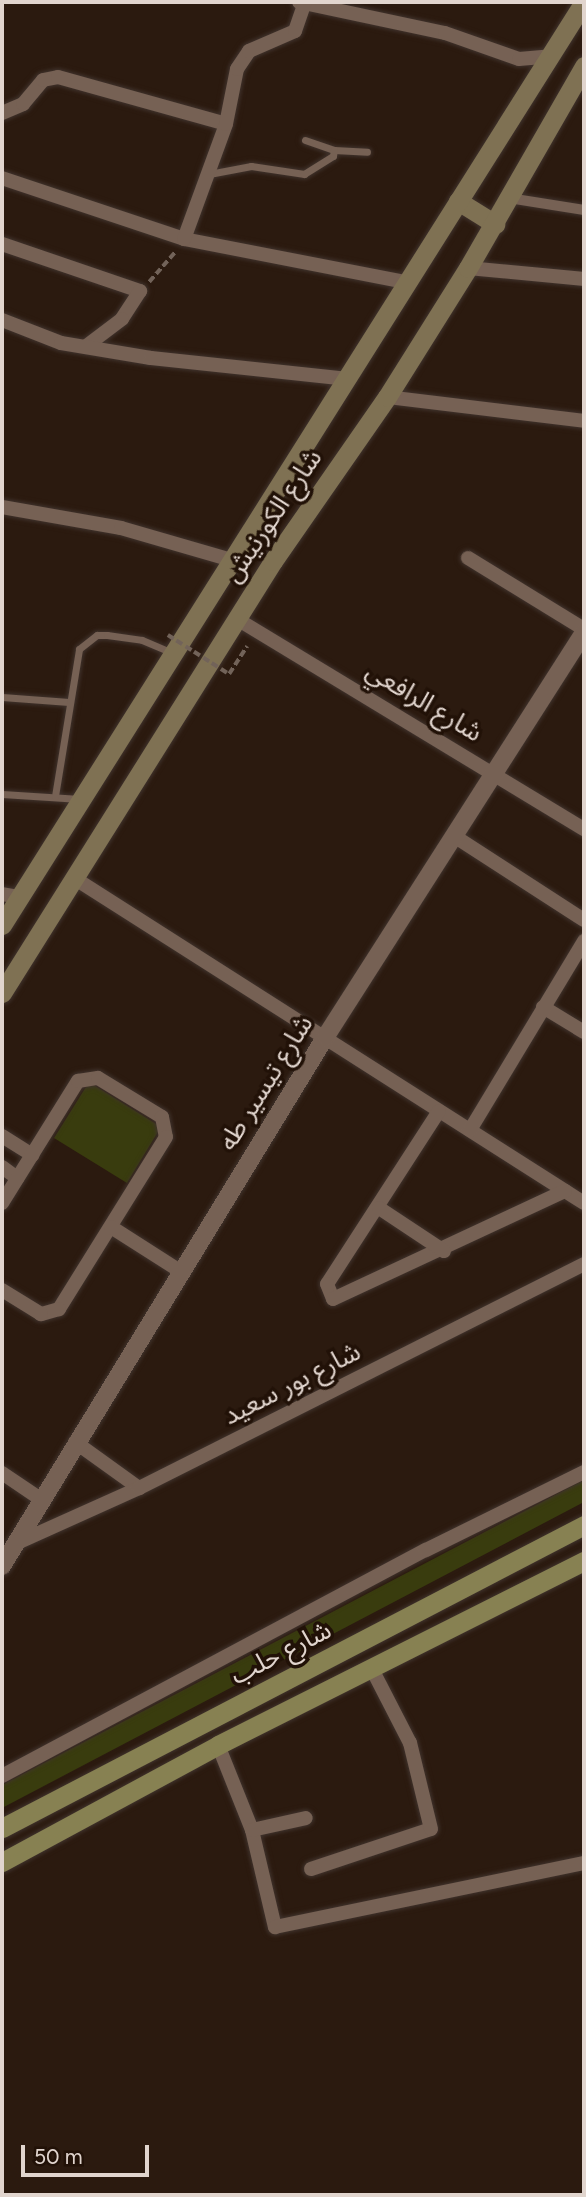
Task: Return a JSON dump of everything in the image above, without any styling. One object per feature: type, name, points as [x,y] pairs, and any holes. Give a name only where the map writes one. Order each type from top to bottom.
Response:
[{"type":"main road","name":"شارع الكورنيش","points":[[2,925],[10,896],[80,800],[170,644],[232,560],[584,2]]},
{"type":"main road","name":"شارع الكورنيش","points":[[2,993],[237,619],[387,397],[468,268],[579,84],[584,66]]},
{"type":"main road","points":[[458,201],[495,224]]},
{"type":"main road","name":"شارع حلب","points":[[2,1828],[584,1525]]},
{"type":"main road","name":"شارع حلب","points":[[2,1862],[218,1745],[584,1562]]},
{"type":"street","points":[[184,240],[205,175],[226,124],[237,69],[249,51],[290,36],[303,2],[445,33],[519,59],[551,56]]},
{"type":"street","points":[[2,113],[23,104],[43,80],[58,77],[226,124]]},
{"type":"street","points":[[2,178],[184,240],[406,282]]},
{"type":"street","points":[[509,198],[584,210]]},
{"type":"street","points":[[2,244],[140,291],[122,319],[85,346]]},
{"type":"street","points":[[468,268],[584,279]]},
{"type":"street","points":[[2,320],[61,343],[151,358],[346,379]]},
{"type":"street","points":[[387,397],[584,421]]},
{"type":"street","points":[[2,507],[121,528],[232,560]]},
{"type":"street","points":[[468,558],[584,631]]},
{"type":"street","name":"شارع الرافعي","points":[[237,619],[584,829]]},
{"type":"street","name":"شارع تيسير طه","points":[[2,1566],[19,1542],[75,1442],[326,1036],[584,631]]},
{"type":"street","points":[[454,836],[584,920]]},
{"type":"street","points":[[74,878],[326,1036],[584,1203]]},
{"type":"street","points":[[470,1130],[584,941]]},
{"type":"street","points":[[543,1007],[584,1032]]},
{"type":"street","points":[[2,1203],[78,1081],[98,1078],[162,1117],[166,1137],[59,1309],[41,1314],[2,1290]]},
{"type":"street","points":[[439,1111],[379,1208],[327,1284],[333,1299],[444,1251],[565,1191]]},
{"type":"street","points":[[2,1136],[32,1155]]},
{"type":"street","points":[[2,1167],[18,1178]]},
{"type":"street","points":[[379,1208],[444,1251]]},
{"type":"street","points":[[111,1227],[180,1271]]},
{"type":"street","name":"شارع بور سعيد","points":[[19,1542],[139,1488],[584,1264]]},
{"type":"street","points":[[75,1442],[139,1488]]},
{"type":"street","points":[[2,1776],[426,1550],[584,1472]]},
{"type":"street","points":[[2,1473],[42,1500]]},
{"type":"street","points":[[311,1869],[431,1829],[410,1743],[372,1669]]},
{"type":"street","points":[[218,1745],[251,1830],[275,1927],[584,1863]]},
{"type":"street","points":[[251,1830],[306,1818]]},
{"type":"lane","points":[[305,140],[334,149],[368,152]]},
{"type":"lane","points":[[205,175],[251,166],[304,174],[332,156],[334,149]]},
{"type":"lane","points":[[55,796],[79,649],[97,635],[170,644]]},
{"type":"lane","points":[[2,697],[69,702]]},
{"type":"lane","points":[[2,794],[80,800]]},
{"type":"path","points":[[140,291],[184,240]]},
{"type":"path","points":[[170,644],[229,674],[247,646]]},
{"type":"green space","points":[[89,1082],[161,1127],[127,1183],[54,1138]]},
{"type":"green space","points":[[584,1480],[584,1502],[2,1808],[2,1785]]}]
